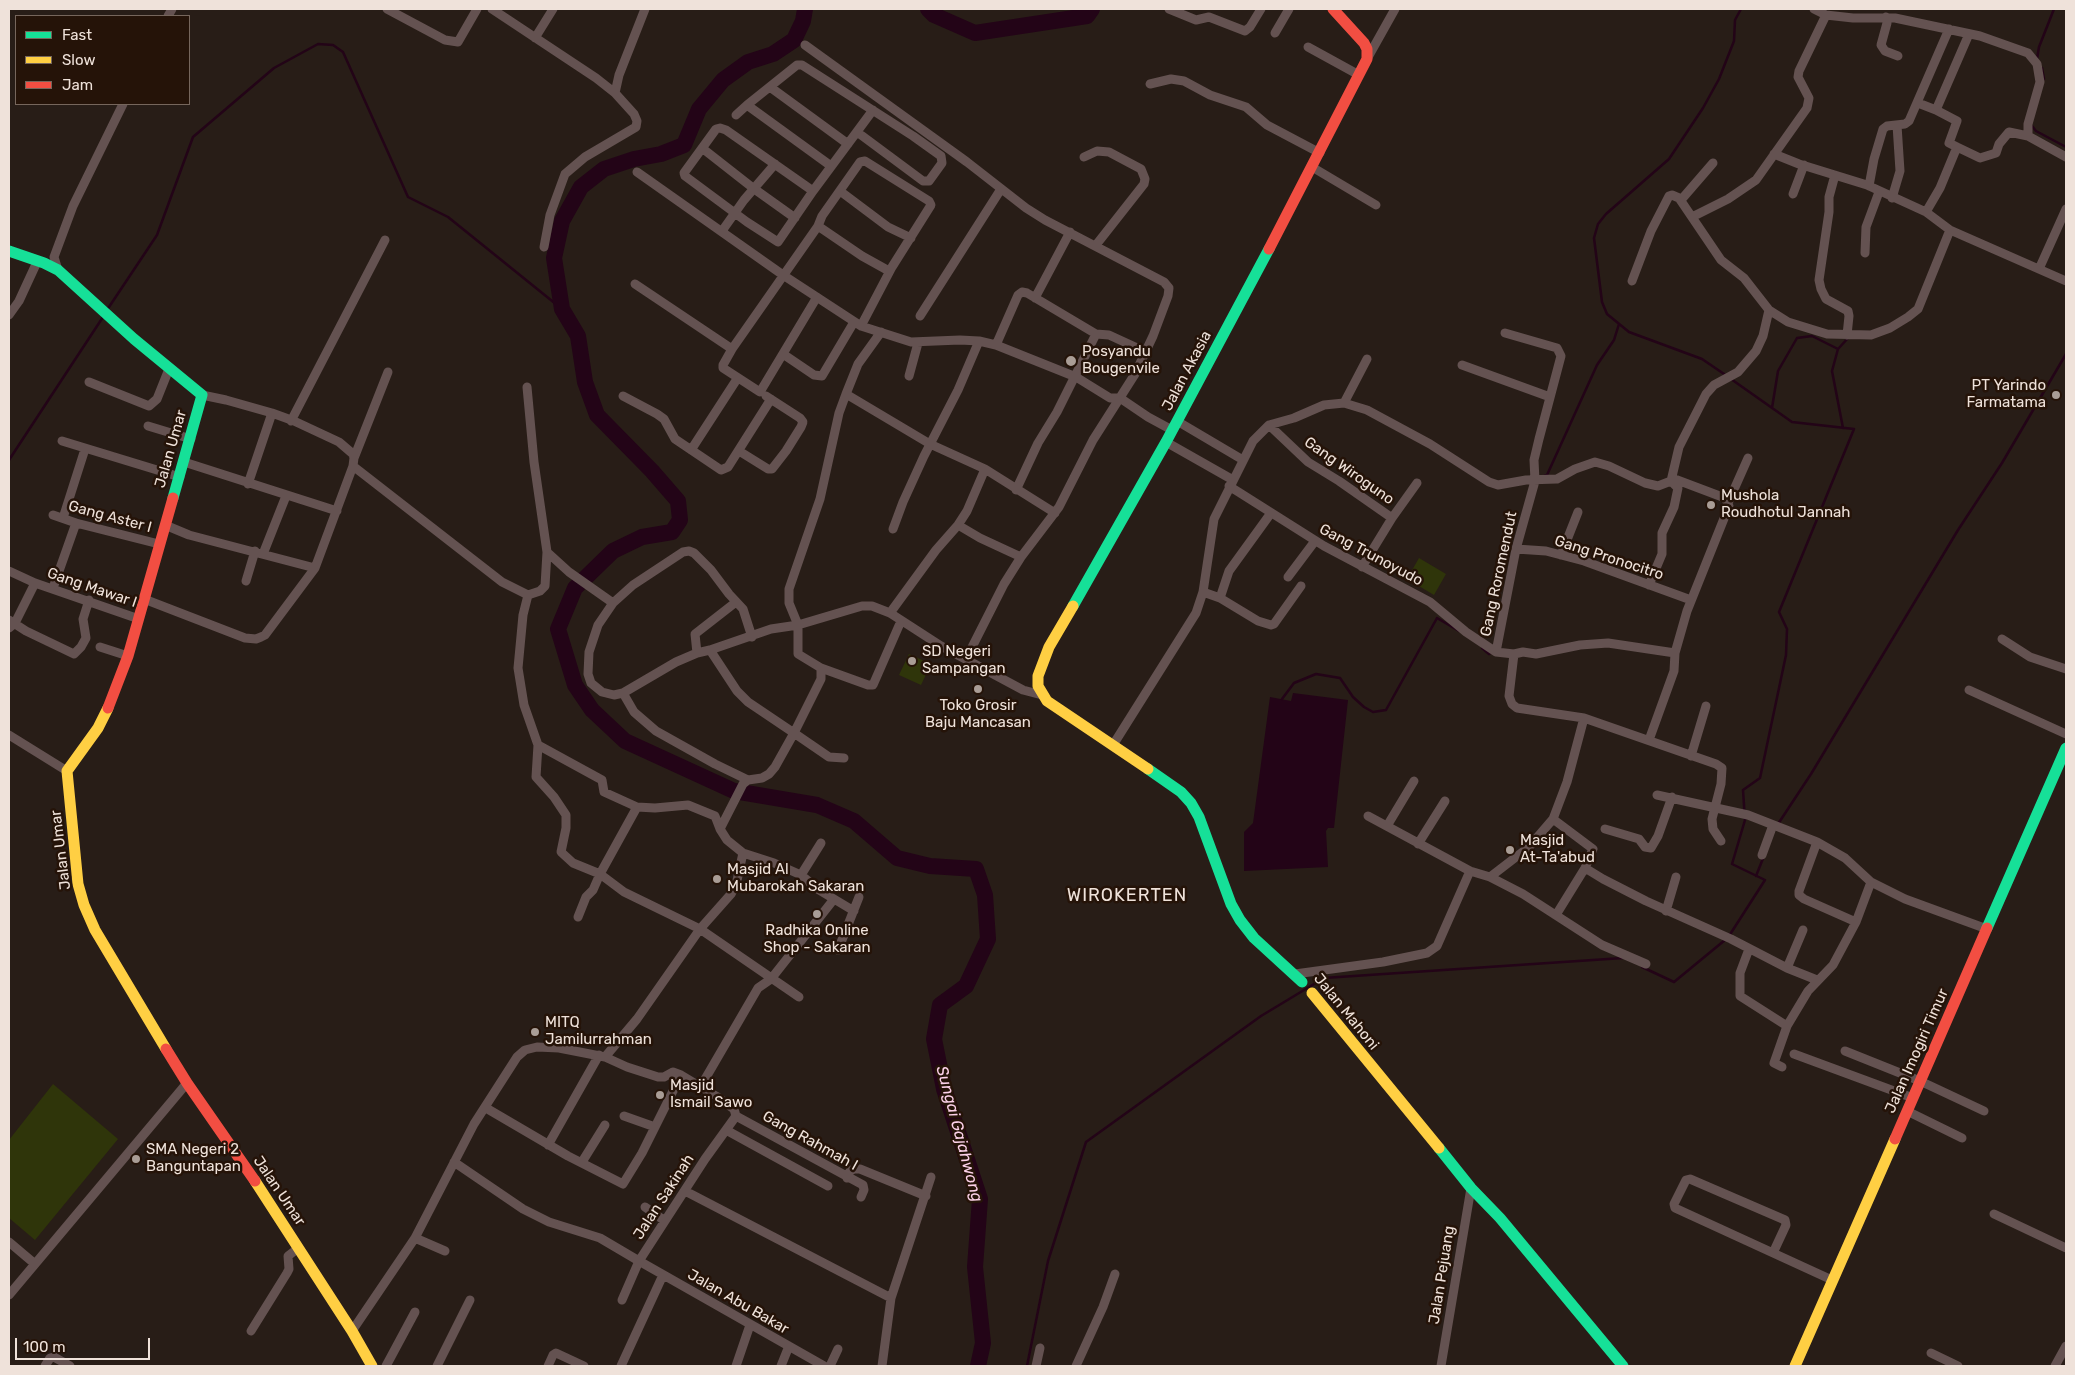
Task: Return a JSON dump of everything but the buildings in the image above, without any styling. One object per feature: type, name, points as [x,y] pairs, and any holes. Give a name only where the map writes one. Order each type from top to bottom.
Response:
[{"type":"street","points":[[390,9],[445,40],[458,42],[477,9]]},
{"type":"street","points":[[492,9],[577,65],[615,93],[634,114],[637,125],[585,157],[565,174],[550,215],[544,247]]},
{"type":"street","points":[[535,38],[553,9]]},
{"type":"street","points":[[615,93],[619,75],[644,9]]},
{"type":"street","points":[[1169,9],[1196,20],[1209,17],[1245,31],[1250,27],[1261,9]]},
{"type":"street","points":[[1275,33],[1289,9]]},
{"type":"street","points":[[1333,9],[1364,43],[1367,48],[1367,59]]},
{"type":"street","points":[[1367,59],[1395,9]]},
{"type":"street","points":[[1814,9],[1826,15],[1853,18],[1886,17],[1950,29],[2028,53],[2037,64],[2040,82],[2028,124],[2028,136]]},
{"type":"street","points":[[1853,18],[1856,9]]},
{"type":"street","points":[[1692,217],[1728,199],[1756,180],[1809,104],[1810,98],[1798,77],[1799,71],[1826,15]]},
{"type":"street","points":[[1886,17],[1887,23],[1881,45],[1885,51],[1898,56]]},
{"type":"street","points":[[1869,186],[1882,129],[1887,126],[1905,124],[1909,121],[1950,29]]},
{"type":"street","points":[[1936,110],[1969,34]]},
{"type":"street","points":[[805,45],[967,162],[1026,208],[1167,284],[1168,296],[1146,352],[1135,374],[1093,440],[1055,513],[1021,557],[1004,584],[966,659]]},
{"type":"street","points":[[1308,46],[1359,75]]},
{"type":"street","name":"Jalan Akasia","points":[[1042,695],[1038,686],[1038,676],[1049,647],[1166,442],[1320,153],[1367,59]]},
{"type":"street","points":[[736,115],[797,65],[802,65],[941,156],[942,163],[930,180],[923,181],[857,132]]},
{"type":"street","points":[[1150,84],[1171,80],[1184,81],[1210,95],[1246,107],[1267,125],[1320,153]]},
{"type":"street","points":[[770,87],[848,144]]},
{"type":"street","points":[[1918,103],[1957,121],[1949,143],[1980,158],[1996,153],[2002,139],[2009,132],[2028,136],[2066,157]]},
{"type":"street","points":[[58,270],[54,257],[73,206],[123,105]]},
{"type":"street","points":[[747,105],[831,166]]},
{"type":"street","points":[[813,191],[724,129],[716,130],[685,171],[685,176],[776,242],[780,241],[813,191],[873,110]]},
{"type":"street","points":[[1892,198],[1900,171],[1897,125]]},
{"type":"street","points":[[1926,212],[1940,188],[1957,147]]},
{"type":"street","points":[[702,148],[795,218]]},
{"type":"street","points":[[1084,158],[1097,151],[1109,152],[1141,169],[1145,179],[1144,184],[1096,245]]},
{"type":"street","points":[[1774,154],[1869,186],[1926,212],[1950,230],[2066,281]]},
{"type":"street","points":[[739,451],[770,469],[773,468],[801,427],[802,420],[724,370],[722,366],[860,162],[865,161],[929,202],[931,205],[911,238],[858,324],[822,376],[814,375],[783,354]]},
{"type":"street","points":[[1681,200],[1713,163]]},
{"type":"street","points":[[722,231],[734,212],[775,164]]},
{"type":"street","points":[[1793,194],[1804,165]]},
{"type":"street","points":[[1312,168],[1376,205]]},
{"type":"street","points":[[637,172],[783,275],[858,324],[918,343],[960,340],[996,344],[1076,377],[1110,398],[1120,398],[1148,417],[1174,425],[1243,460]]},
{"type":"street","points":[[1835,175],[1829,197],[1829,212],[1819,280],[1826,299],[1848,312],[1847,335]]},
{"type":"street","points":[[920,316],[1001,189]]},
{"type":"street","points":[[840,191],[888,227],[911,238]]},
{"type":"street","points":[[1865,253],[1866,227],[1879,192]]},
{"type":"street","points":[[1632,282],[1651,231],[1669,196],[1675,195],[1681,200],[1721,260],[1744,278],[1769,310],[1788,322],[1826,334],[1871,335],[1890,328],[1918,309],[1950,230]]},
{"type":"street","points":[[2040,270],[2066,209]]},
{"type":"street","points":[[818,226],[862,256],[890,271]]},
{"type":"street","points":[[1036,298],[1070,232]]},
{"type":"street","points":[[291,421],[385,240]]},
{"type":"street","name":"Jalan Umar","points":[[9,251],[58,270],[202,396],[128,656],[102,720],[67,771],[78,884],[84,905],[95,930],[187,1083],[295,1251],[352,1331],[372,1366]]},
{"type":"street","points":[[9,315],[19,301],[40,262],[54,257]]},
{"type":"street","points":[[635,284],[732,349]]},
{"type":"street","points":[[996,344],[1020,293],[1024,292],[1096,334],[1109,335],[1146,352]]},
{"type":"street","points":[[760,392],[817,298]]},
{"type":"street","points":[[1671,480],[1679,447],[1700,403],[1714,385],[1738,372],[1756,351],[1763,336],[1769,310]]},
{"type":"street","points":[[881,332],[858,364],[839,413],[820,499],[789,589],[789,603],[798,625],[798,654],[821,668],[868,685],[873,685],[901,621]]},
{"type":"street","points":[[1016,490],[1038,443],[1076,377],[1096,334]]},
{"type":"street","name":"Gang Roromendut","points":[[1505,334],[1557,348],[1560,356],[1534,460],[1535,481],[1516,549],[1496,652],[1536,654],[1580,645],[1608,643],[1675,653]]},
{"type":"street","points":[[893,529],[903,502],[958,390],[979,341]]},
{"type":"street","points":[[910,376],[918,343]]},
{"type":"street","points":[[1344,402],[1367,359]]},
{"type":"street","points":[[1462,365],[1550,397]]},
{"type":"street","points":[[89,382],[150,406],[157,399],[169,369]]},
{"type":"street","points":[[144,599],[245,638],[256,639],[265,635],[315,568],[388,372]]},
{"type":"street","points":[[691,450],[738,379]]},
{"type":"street","points":[[202,396],[226,400],[272,414],[339,442],[347,447],[354,462],[502,582],[528,595],[540,591],[545,586],[547,552],[534,462],[527,387]]},
{"type":"street","points":[[846,394],[930,444],[985,469],[1055,513]]},
{"type":"street","points":[[623,396],[664,419],[675,439],[721,470],[726,469],[739,451],[771,399]]},
{"type":"street","points":[[1113,746],[1196,613],[1203,592],[1214,520],[1253,441],[1269,425],[1294,418],[1324,405],[1344,402],[1367,410],[1430,444],[1489,482],[1498,485],[1526,480],[1557,479],[1575,469],[1595,462],[1609,466],[1645,483],[1658,486],[1671,480],[1725,498],[1728,503]]},
{"type":"street","points":[[248,484],[272,414]]},
{"type":"street","name":"Gang Wiroguno","points":[[1269,425],[1308,462],[1392,518]]},
{"type":"street","points":[[148,426],[191,440]]},
{"type":"street","points":[[62,441],[180,477]]},
{"type":"street","name":"Gang Trunoyudo","points":[[1166,442],[1315,540],[1430,602],[1466,632],[1496,652]]},
{"type":"street","points":[[63,518],[85,449]]},
{"type":"street","points":[[1649,740],[1674,671],[1675,653],[1691,600],[1724,522],[1728,503],[1748,458]]},
{"type":"street","points":[[184,462],[337,512]]},
{"type":"street","points":[[890,613],[936,550],[958,525],[974,497],[985,469]]},
{"type":"street","points":[[1650,585],[1662,554],[1662,534],[1674,507],[1678,488],[1671,480]]},
{"type":"street","points":[[1362,566],[1417,482]]},
{"type":"street","points":[[246,581],[286,496]]},
{"type":"street","points":[[1220,598],[1230,571],[1271,512]]},
{"type":"street","points":[[1562,555],[1578,512]]},
{"type":"street","name":"Gang Aster I","points":[[53,515],[76,523],[159,544]]},
{"type":"street","points":[[53,588],[76,523]]},
{"type":"street","points":[[165,525],[189,535],[315,568]]},
{"type":"street","points":[[958,525],[980,538],[1021,557]]},
{"type":"street","points":[[1288,577],[1315,540]]},
{"type":"street","name":"Gang Pronocitro","points":[[1516,549],[1546,551],[1584,561],[1691,600]]},
{"type":"street","points":[[752,637],[743,609],[711,570],[694,553],[689,551],[665,563],[633,585],[613,603],[601,618],[593,639],[589,652],[588,674],[591,683],[602,692],[614,695],[623,693],[697,652],[752,637],[771,629],[798,625],[862,606],[872,606],[890,613],[966,659],[1030,693],[1042,695]]},
{"type":"street","points":[[547,552],[569,572],[613,603]]},
{"type":"street","name":"Gang Mawar I","points":[[9,571],[35,583],[140,619]]},
{"type":"street","points":[[35,583],[11,624],[74,654],[82,647],[86,638],[84,619],[89,600]]},
{"type":"street","points":[[1203,592],[1220,598],[1258,621],[1271,626],[1301,586]]},
{"type":"street","points":[[528,595],[523,615],[518,668],[524,706],[538,745],[537,780],[554,797],[566,815],[566,828],[561,852],[573,863],[600,874],[624,892],[700,929],[799,998]]},
{"type":"street","points":[[697,652],[695,634],[736,602]]},
{"type":"street","points":[[2002,639],[2030,657],[2066,669]]},
{"type":"street","points":[[100,647],[128,656]]},
{"type":"street","points":[[710,650],[748,702],[829,757],[836,759],[844,758]]},
{"type":"street","points":[[1514,654],[1509,696],[1514,707],[1522,710],[1584,718],[1716,764],[1722,768],[1723,774],[1712,824],[1721,841]]},
{"type":"street","points":[[623,693],[634,712],[656,730],[715,764],[748,780],[762,778],[775,767],[818,685],[822,674],[821,668]]},
{"type":"street","points":[[1969,690],[2066,734]]},
{"type":"street","name":"Jalan Mahoni","points":[[1042,695],[1058,709],[1181,792],[1192,804],[1199,817],[1231,904],[1240,920],[1254,938],[1299,978],[1312,993],[1471,1188],[1500,1218],[1623,1366]]},
{"type":"street","points":[[1691,756],[1706,706]]},
{"type":"street","points":[[1490,878],[1530,848],[1553,819],[1567,782],[1584,718]]},
{"type":"street","points":[[9,735],[67,771]]},
{"type":"street","points":[[538,745],[602,780],[604,792],[637,806],[656,808],[688,805],[715,816],[720,829],[734,847],[743,853],[774,863],[801,875],[854,911]]},
{"type":"street","name":"Jalan Imogiri Timur","points":[[1795,1366],[2066,748]]},
{"type":"street","points":[[720,829],[739,789],[748,780]]},
{"type":"street","points":[[1387,826],[1414,781]]},
{"type":"street","points":[[1658,795],[1744,814],[1817,842],[1845,858],[1872,882],[1906,899],[1987,929]]},
{"type":"street","points":[[1605,829],[1639,839],[1645,847],[1651,848],[1658,836],[1672,797]]},
{"type":"street","points":[[1418,844],[1445,801]]},
{"type":"street","points":[[578,917],[586,897],[593,890],[637,806]]},
{"type":"street","points":[[1368,816],[1470,871],[1524,894],[1608,948],[1646,964]]},
{"type":"street","points":[[1553,819],[1591,846],[1592,851],[1585,868],[1556,915]]},
{"type":"street","points":[[1762,855],[1777,826]]},
{"type":"street","points":[[1817,842],[1799,894],[1804,899],[1856,922]]},
{"type":"street","points":[[801,875],[820,843]]},
{"type":"street","points":[[548,1145],[602,1056],[637,1019],[700,929],[731,894],[736,884],[743,853]]},
{"type":"street","points":[[1585,868],[1666,911],[1731,939],[1787,968],[1818,980]]},
{"type":"street","points":[[1299,978],[1432,951],[1437,946],[1470,871]]},
{"type":"street","points":[[1666,911],[1676,877]]},
{"type":"street","points":[[1782,1067],[1774,1063],[1788,1026],[1808,991],[1833,965],[1856,922],[1872,882]]},
{"type":"street","points":[[838,950],[859,897]]},
{"type":"street","points":[[700,1086],[758,988],[770,979],[834,899]]},
{"type":"street","points":[[1787,968],[1803,930]]},
{"type":"street","points":[[1749,949],[1740,972],[1740,996],[1764,1013],[1788,1026]]},
{"type":"street","points":[[352,1331],[415,1238],[474,1124],[517,1058],[525,1050],[537,1047],[558,1048],[602,1056],[627,1067],[658,1077],[664,1077],[673,1072],[681,1075],[624,1184],[548,1145],[486,1108]]},
{"type":"street","points":[[1845,1051],[1984,1111]]},
{"type":"street","points":[[1794,1054],[1913,1098]]},
{"type":"street","name":"Gang Rahmah I","points":[[681,1075],[734,1109],[736,1116],[863,1185],[861,1197]]},
{"type":"street","points":[[9,1294],[187,1083]]},
{"type":"street","points":[[1907,1111],[1962,1138]]},
{"type":"street","points":[[624,1116],[655,1126]]},
{"type":"street","name":"Jalan Sakinah","points":[[454,1162],[523,1209],[549,1222],[600,1238],[640,1261],[736,1116]]},
{"type":"street","points":[[582,1162],[605,1125]]},
{"type":"street","points":[[726,1130],[828,1186]]},
{"type":"street","points":[[847,1178],[850,1171],[854,1168],[860,1169],[926,1196]]},
{"type":"street","points":[[882,1366],[890,1298],[931,1177]]},
{"type":"street","points":[[1773,1253],[1786,1225],[1785,1220],[1690,1179],[1686,1180],[1674,1204],[1675,1208],[1773,1253],[1832,1280]]},
{"type":"street","name":"Jalan Pejuang","points":[[1441,1366],[1471,1188]]},
{"type":"street","points":[[685,1191],[890,1298]]},
{"type":"street","points":[[645,1207],[665,1221]]},
{"type":"street","points":[[1994,1214],[2066,1248]]},
{"type":"street","points":[[415,1238],[445,1252]]},
{"type":"street","points":[[9,1242],[35,1264]]},
{"type":"street","points":[[251,1331],[287,1273],[295,1251]]},
{"type":"street","points":[[622,1300],[640,1261]]},
{"type":"street","name":"Jalan Abu Bakar","points":[[640,1261],[824,1366]]},
{"type":"street","points":[[1076,1366],[1103,1307],[1115,1274]]},
{"type":"street","points":[[621,1366],[663,1275]]},
{"type":"street","points":[[437,1366],[470,1300]]},
{"type":"street","points":[[386,1366],[415,1312]]},
{"type":"street","points":[[736,1366],[750,1325]]},
{"type":"street","points":[[781,1366],[789,1346]]},
{"type":"street","points":[[2055,1366],[2066,1346]]},
{"type":"street","points":[[1036,1366],[1040,1348]]},
{"type":"street","points":[[830,1366],[838,1349]]},
{"type":"street","points":[[548,1366],[556,1353],[584,1366]]},
{"type":"street","points":[[1931,1353],[1958,1366]]},
{"type":"street","points":[[45,1366],[50,1358],[54,1357],[70,1366]]},
{"type":"green space","points":[[1419,558],[1446,574],[1434,595],[1407,579]]},
{"type":"green space","points":[[909,654],[931,664],[921,685],[899,675]]},
{"type":"green space","points":[[53,1084],[118,1139],[35,1240],[9,1218],[9,1140]]},
{"type":"shaded area","points":[[1293,693],[1348,700],[1334,828],[1328,828],[1326,831],[1328,867],[1244,871],[1244,832],[1253,823],[1270,697],[1291,701]]},
{"type":"waterway","name":"Sungai Gajahwong","points":[[805,9],[803,21],[794,40],[773,54],[748,62],[723,80],[699,109],[684,145],[661,154],[634,159],[604,169],[581,187],[562,221],[554,258],[562,309],[578,336],[585,382],[597,415],[652,471],[678,501],[680,520],[672,532],[642,537],[613,551],[575,588],[558,629],[575,685],[592,710],[625,741],[734,791],[817,805],[854,821],[897,858],[930,866],[976,869],[985,895],[988,939],[966,986],[940,1005],[934,1039],[944,1089],[980,1199],[975,1267],[983,1343],[978,1366]]},
{"type":"waterway","points":[[928,9],[934,15],[975,33],[1087,16],[1092,9]]},
{"type":"waterway","points":[[1727,376],[1702,359],[1629,332],[1607,314],[1602,302],[1594,238],[1598,224],[1606,214],[1669,159],[1703,108],[1719,79],[1734,41],[1735,20],[1741,9]]},
{"type":"waterway","points":[[2037,59],[2039,47],[2054,9]]},
{"type":"waterway","points":[[107,310],[157,235],[193,137],[274,68],[318,44],[333,45],[343,52],[408,197],[448,217],[562,309]]},
{"type":"waterway","points":[[2042,68],[2044,79]]},
{"type":"waterway","points":[[2032,126],[2036,131],[2066,147]]},
{"type":"waterway","points":[[9,460],[103,317]]},
{"type":"waterway","points":[[1544,476],[1547,475],[1597,365],[1614,340],[1619,324]]},
{"type":"waterway","points":[[1772,408],[1778,371],[1797,338],[1812,336],[1838,349],[1849,337]]},
{"type":"waterway","points":[[1838,349],[1832,371],[1843,428]]},
{"type":"waterway","points":[[1778,824],[1811,774],[1958,530],[2002,463],[2066,354]]},
{"type":"waterway","points":[[1729,936],[1765,880],[1732,864],[1745,820],[1743,790],[1760,778],[1786,655],[1787,629],[1779,612],[1854,429],[1792,422],[1731,379]]},
{"type":"waterway","points":[[1282,699],[1294,683],[1316,674],[1340,678],[1353,697],[1373,712],[1386,710],[1437,618],[1459,631]]},
{"type":"waterway","points":[[1482,648],[1489,654],[1491,652]]},
{"type":"waterway","points":[[1756,876],[1764,856]]},
{"type":"waterway","points":[[1642,967],[1674,982],[1725,940]]},
{"type":"waterway","points":[[1027,1366],[1048,1261],[1086,1142],[1261,1016],[1324,978],[1623,958]]},
{"type":"traffic: fast","points":[[1073,606],[1166,442],[1269,249]]},
{"type":"traffic: fast","points":[[9,251],[58,270],[134,339],[202,395],[173,498]]},
{"type":"traffic: fast","points":[[1987,928],[2066,748]]},
{"type":"traffic: fast","points":[[1148,769],[1181,792],[1191,803],[1199,817],[1231,904],[1240,920],[1254,938],[1302,982]]},
{"type":"traffic: fast","points":[[1439,1148],[1623,1366]]},
{"type":"traffic: slow","points":[[1073,606],[1049,647],[1038,676],[1038,686],[1047,701],[1148,769]]},
{"type":"traffic: slow","points":[[108,708],[98,728],[67,771],[78,884],[84,905],[95,930],[166,1049]]},
{"type":"traffic: slow","points":[[1312,993],[1439,1148]]},
{"type":"traffic: slow","points":[[1795,1366],[1895,1139]]},
{"type":"traffic: slow","points":[[255,1181],[352,1331],[372,1366]]},
{"type":"traffic: jam","points":[[1269,249],[1367,59],[1367,49],[1364,43],[1333,9]]},
{"type":"traffic: jam","points":[[108,708],[128,656],[173,498]]},
{"type":"traffic: jam","points":[[1895,1139],[1987,928]]},
{"type":"traffic: jam","points":[[166,1049],[187,1083],[255,1181]]},
{"type":"place","name":"Posyandu Bougenvile","points":[[1071,361]]},
{"type":"place","name":"PT Yarindo Farmatama","points":[[2056,395]]},
{"type":"place","name":"Mushola Roudhotul Jannah","points":[[1711,505]]},
{"type":"place","name":"SD Negeri Sampangan","points":[[912,661]]},
{"type":"place","name":"Toko Grosir Baju Mancasan","points":[[978,689]]},
{"type":"place","name":"Masjid At-Ta'abud","points":[[1510,850]]},
{"type":"place","name":"Masjid Al Mubarokah Sakaran","points":[[717,879]]},
{"type":"place","name":"Radhika Online Shop - Sakaran","points":[[817,914]]},
{"type":"place","name":"MITQ Jamilurrahman","points":[[535,1032]]},
{"type":"place","name":"Masjid Ismail Sawo","points":[[660,1095]]},
{"type":"place","name":"SMA Negeri 2 Banguntapan","points":[[136,1159]]},
{"type":"district","name":"WIROKERTEN","points":[[1127,896]]}]
